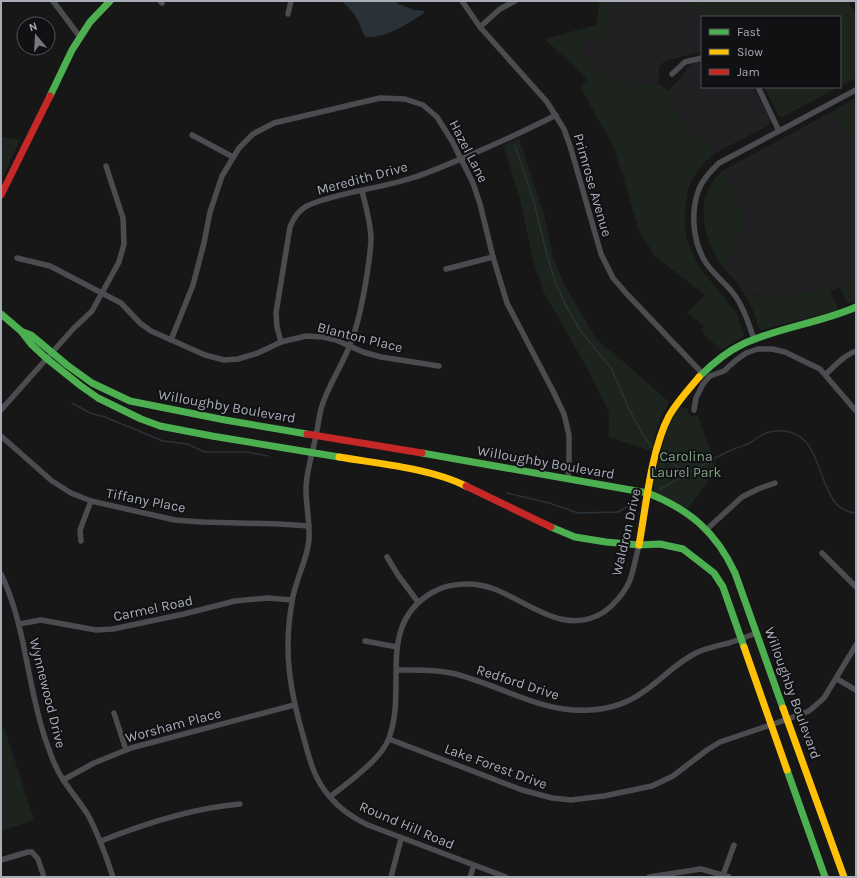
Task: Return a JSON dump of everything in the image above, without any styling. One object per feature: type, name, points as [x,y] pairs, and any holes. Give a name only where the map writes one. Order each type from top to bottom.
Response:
[{"type":"street","points":[[53,1],[80,37]]},
{"type":"street","points":[[1,195],[41,116],[61,71],[80,37],[90,22],[110,1]]},
{"type":"street","points":[[288,14],[291,1]]},
{"type":"street","name":"Primrose Avenue","points":[[462,1],[480,27],[547,102],[564,128],[598,247],[614,278],[626,293],[702,373]]},
{"type":"street","points":[[480,27],[500,9],[515,1]]},
{"type":"street","points":[[672,74],[685,62],[701,58]]},
{"type":"street","points":[[758,88],[779,131]]},
{"type":"street","points":[[754,339],[744,311],[735,296],[716,276],[706,263],[701,253],[694,227],[695,204],[699,189],[706,177],[719,163],[856,90]]},
{"type":"street","name":"Hazel Lane","points":[[171,340],[193,285],[210,212],[222,176],[239,148],[253,134],[274,123],[380,98],[405,99],[423,105],[437,117],[452,141],[473,183],[507,302],[564,414],[569,435],[568,478]]},
{"type":"street","name":"Meredith Drive","points":[[281,342],[277,327],[276,313],[290,227],[294,217],[300,210],[308,205],[326,199],[414,178],[526,131],[556,115]]},
{"type":"street","points":[[192,134],[233,157]]},
{"type":"street","points":[[1,410],[46,358],[92,311],[119,262],[124,244],[123,218],[106,166]]},
{"type":"street","name":"Round Hill Road","points":[[362,191],[371,238],[369,264],[357,326],[350,346],[326,394],[321,409],[306,488],[309,540],[292,600],[288,633],[287,655],[289,680],[294,705],[313,772],[330,797],[354,818],[401,839],[506,877]]},
{"type":"street","points":[[446,270],[493,257]]},
{"type":"street","name":"Blanton Place","points":[[17,258],[50,266],[121,303],[140,323],[151,331],[205,354],[224,360],[238,359],[258,353],[281,342],[306,336],[323,337],[336,340],[362,352],[381,357],[439,366]]},
{"type":"street","name":"Waldron Drive","points":[[330,797],[361,772],[380,752],[389,739],[396,710],[396,647],[399,632],[409,613],[418,602],[433,591],[451,585],[470,584],[494,589],[548,616],[561,620],[587,619],[601,614],[612,606],[630,580],[639,544],[654,464],[667,420],[680,400],[702,373],[725,354],[754,339],[840,315],[856,307]]},
{"type":"street","name":"Willoughby Boulevard","points":[[1,314],[21,331],[32,345],[46,358],[98,398],[141,419],[160,426],[410,469],[441,476],[461,483],[575,537],[606,542],[660,544],[683,549],[714,573],[723,586],[825,877]]},
{"type":"street","name":"Willoughby Boulevard","points":[[21,331],[31,335],[92,383],[113,394],[130,400],[196,414],[648,493],[686,512],[706,530],[726,556],[732,567],[844,877]]},
{"type":"street","points":[[694,410],[696,398],[703,384],[710,376],[724,370],[746,353],[758,349],[772,349],[786,352],[820,369],[826,374],[856,411]]},
{"type":"street","points":[[826,374],[851,353],[856,351]]},
{"type":"street","name":"Tiffany Place","points":[[1,436],[52,481],[71,494],[91,501],[175,520],[309,526]]},
{"type":"street","points":[[706,530],[742,497],[775,483]]},
{"type":"street","points":[[81,541],[80,530],[91,501]]},
{"type":"street","points":[[822,553],[856,587]]},
{"type":"street","points":[[387,557],[418,602]]},
{"type":"street","name":"Wynnewood Drive","points":[[1,574],[10,592],[19,624],[41,726],[53,760],[63,780],[88,815],[101,841],[113,877]]},
{"type":"street","name":"Carmel Road","points":[[19,624],[41,620],[96,630],[113,629],[184,614],[235,601],[268,598],[292,600]]},
{"type":"street","name":"Redford Drive","points":[[396,670],[450,672],[474,679],[550,707],[572,711],[591,710],[620,704],[643,692],[680,662],[712,646],[741,639],[757,633]]},
{"type":"street","points":[[365,641],[396,647]]},
{"type":"street","name":"Lake Forest Drive","points":[[389,739],[522,790],[552,798],[571,800],[604,796],[652,786],[673,776],[720,742],[788,719],[809,710],[824,698],[837,679],[856,645]]},
{"type":"street","points":[[837,679],[856,690]]},
{"type":"street","name":"Worsham Place","points":[[63,780],[94,762],[126,750],[294,705]]},
{"type":"street","points":[[114,713],[126,750]]},
{"type":"street","points":[[101,841],[152,822],[214,806],[240,804]]},
{"type":"street","points":[[391,877],[401,839]]},
{"type":"street","points":[[649,877],[702,869],[726,876],[734,845]]},
{"type":"street","points":[[1,860],[32,852],[38,859],[44,877]]},
{"type":"street","points":[[470,877],[474,865]]},
{"type":"shaded area","points":[[341,1],[397,1],[398,4],[415,10],[424,11],[423,14],[396,30],[374,37],[366,37],[354,15]]},
{"type":"shaded area","points":[[613,1],[693,1],[701,16],[701,51],[666,61],[661,64],[658,83],[643,85],[607,78],[598,72],[580,53],[583,41],[600,40]]},
{"type":"shaded area","points":[[701,60],[701,88],[754,88],[771,121],[768,126],[715,153],[715,149],[691,140],[668,90],[681,78],[691,64]]},
{"type":"shaded area","points":[[833,111],[848,138],[856,133],[856,277],[830,292],[827,285],[803,293],[787,296],[750,294],[747,298],[737,283],[722,266],[727,265],[747,220],[722,171]]},
{"type":"green space","points":[[600,1],[613,1],[608,31],[600,40],[583,41],[580,53],[598,72],[607,78],[643,85],[658,83],[668,90],[691,139],[703,134],[715,149],[715,153],[702,165],[692,179],[688,190],[685,212],[685,228],[687,240],[699,267],[724,297],[729,306],[736,312],[744,334],[743,337],[721,350],[701,331],[704,326],[687,313],[705,295],[656,257],[639,231],[612,143],[580,87],[588,80],[545,39],[596,25]]},
{"type":"green space","points":[[693,1],[848,1],[856,15],[856,78],[841,86],[841,16],[701,16]]},
{"type":"green space","points":[[765,88],[837,88],[782,117],[779,116]]},
{"type":"green space","points":[[856,98],[856,133],[848,138],[833,111]]},
{"type":"green space","points":[[1,137],[20,140],[1,181]]},
{"type":"green space","points":[[519,138],[544,215],[554,260],[563,282],[596,339],[669,402],[659,422],[651,451],[609,437],[609,412],[586,366],[544,293],[533,260],[520,199],[503,145]]},
{"type":"green space","points":[[722,171],[747,220],[727,265],[722,266],[711,247],[707,236],[703,215],[707,193],[713,182]]},
{"type":"green space","points":[[856,277],[856,301],[848,303],[839,287]]},
{"type":"green space","points":[[827,285],[838,310],[762,330],[759,328],[747,298],[750,294],[789,295],[817,289]]},
{"type":"green space","name":"Carolina Laurel Park","points":[[678,407],[687,408],[688,413],[692,416],[698,416],[717,469],[687,509],[655,492],[653,487],[669,426]]},
{"type":"green space","points":[[4,727],[34,820],[1,831],[1,728]]},
{"type":"waterway","points":[[515,146],[534,202],[555,281],[566,306],[580,330],[611,368],[629,409],[642,433],[652,447]]},
{"type":"waterway","points":[[72,403],[90,413],[105,417],[163,441],[187,444],[205,452],[247,452],[268,456]]},
{"type":"waterway","points":[[660,489],[710,461],[750,443],[764,434],[769,432],[789,432],[803,439],[812,451],[832,498],[842,508],[856,513]]},
{"type":"waterway","points":[[663,455],[686,474]]},
{"type":"waterway","points":[[507,493],[549,503],[578,513],[618,512],[635,502]]},
{"type":"traffic: fast","points":[[50,96],[72,50],[90,22],[110,1]]},
{"type":"traffic: fast","points":[[699,377],[709,367],[743,344],[771,333],[828,317],[856,307]]},
{"type":"traffic: fast","points":[[1,314],[21,331],[32,345],[46,358],[81,386],[98,398],[141,419],[160,426],[212,436],[339,457]]},
{"type":"traffic: fast","points":[[23,332],[31,335],[67,365],[92,383],[130,401],[225,420],[307,434]]},
{"type":"traffic: fast","points":[[422,453],[648,493],[677,507],[689,515],[710,534],[728,558],[735,573],[783,708]]},
{"type":"traffic: fast","points":[[551,527],[575,537],[639,545],[660,544],[683,549],[714,573],[723,587],[744,647]]},
{"type":"traffic: fast","points":[[787,770],[825,877]]},
{"type":"traffic: slow","points":[[639,545],[653,462],[663,430],[669,416],[699,377]]},
{"type":"traffic: slow","points":[[339,457],[421,471],[437,475],[466,486]]},
{"type":"traffic: slow","points":[[744,647],[787,770]]},
{"type":"traffic: slow","points":[[783,708],[844,877]]},
{"type":"traffic: jam","points":[[1,195],[50,96]]},
{"type":"traffic: jam","points":[[307,434],[422,453]]},
{"type":"traffic: jam","points":[[466,486],[551,527]]}]
